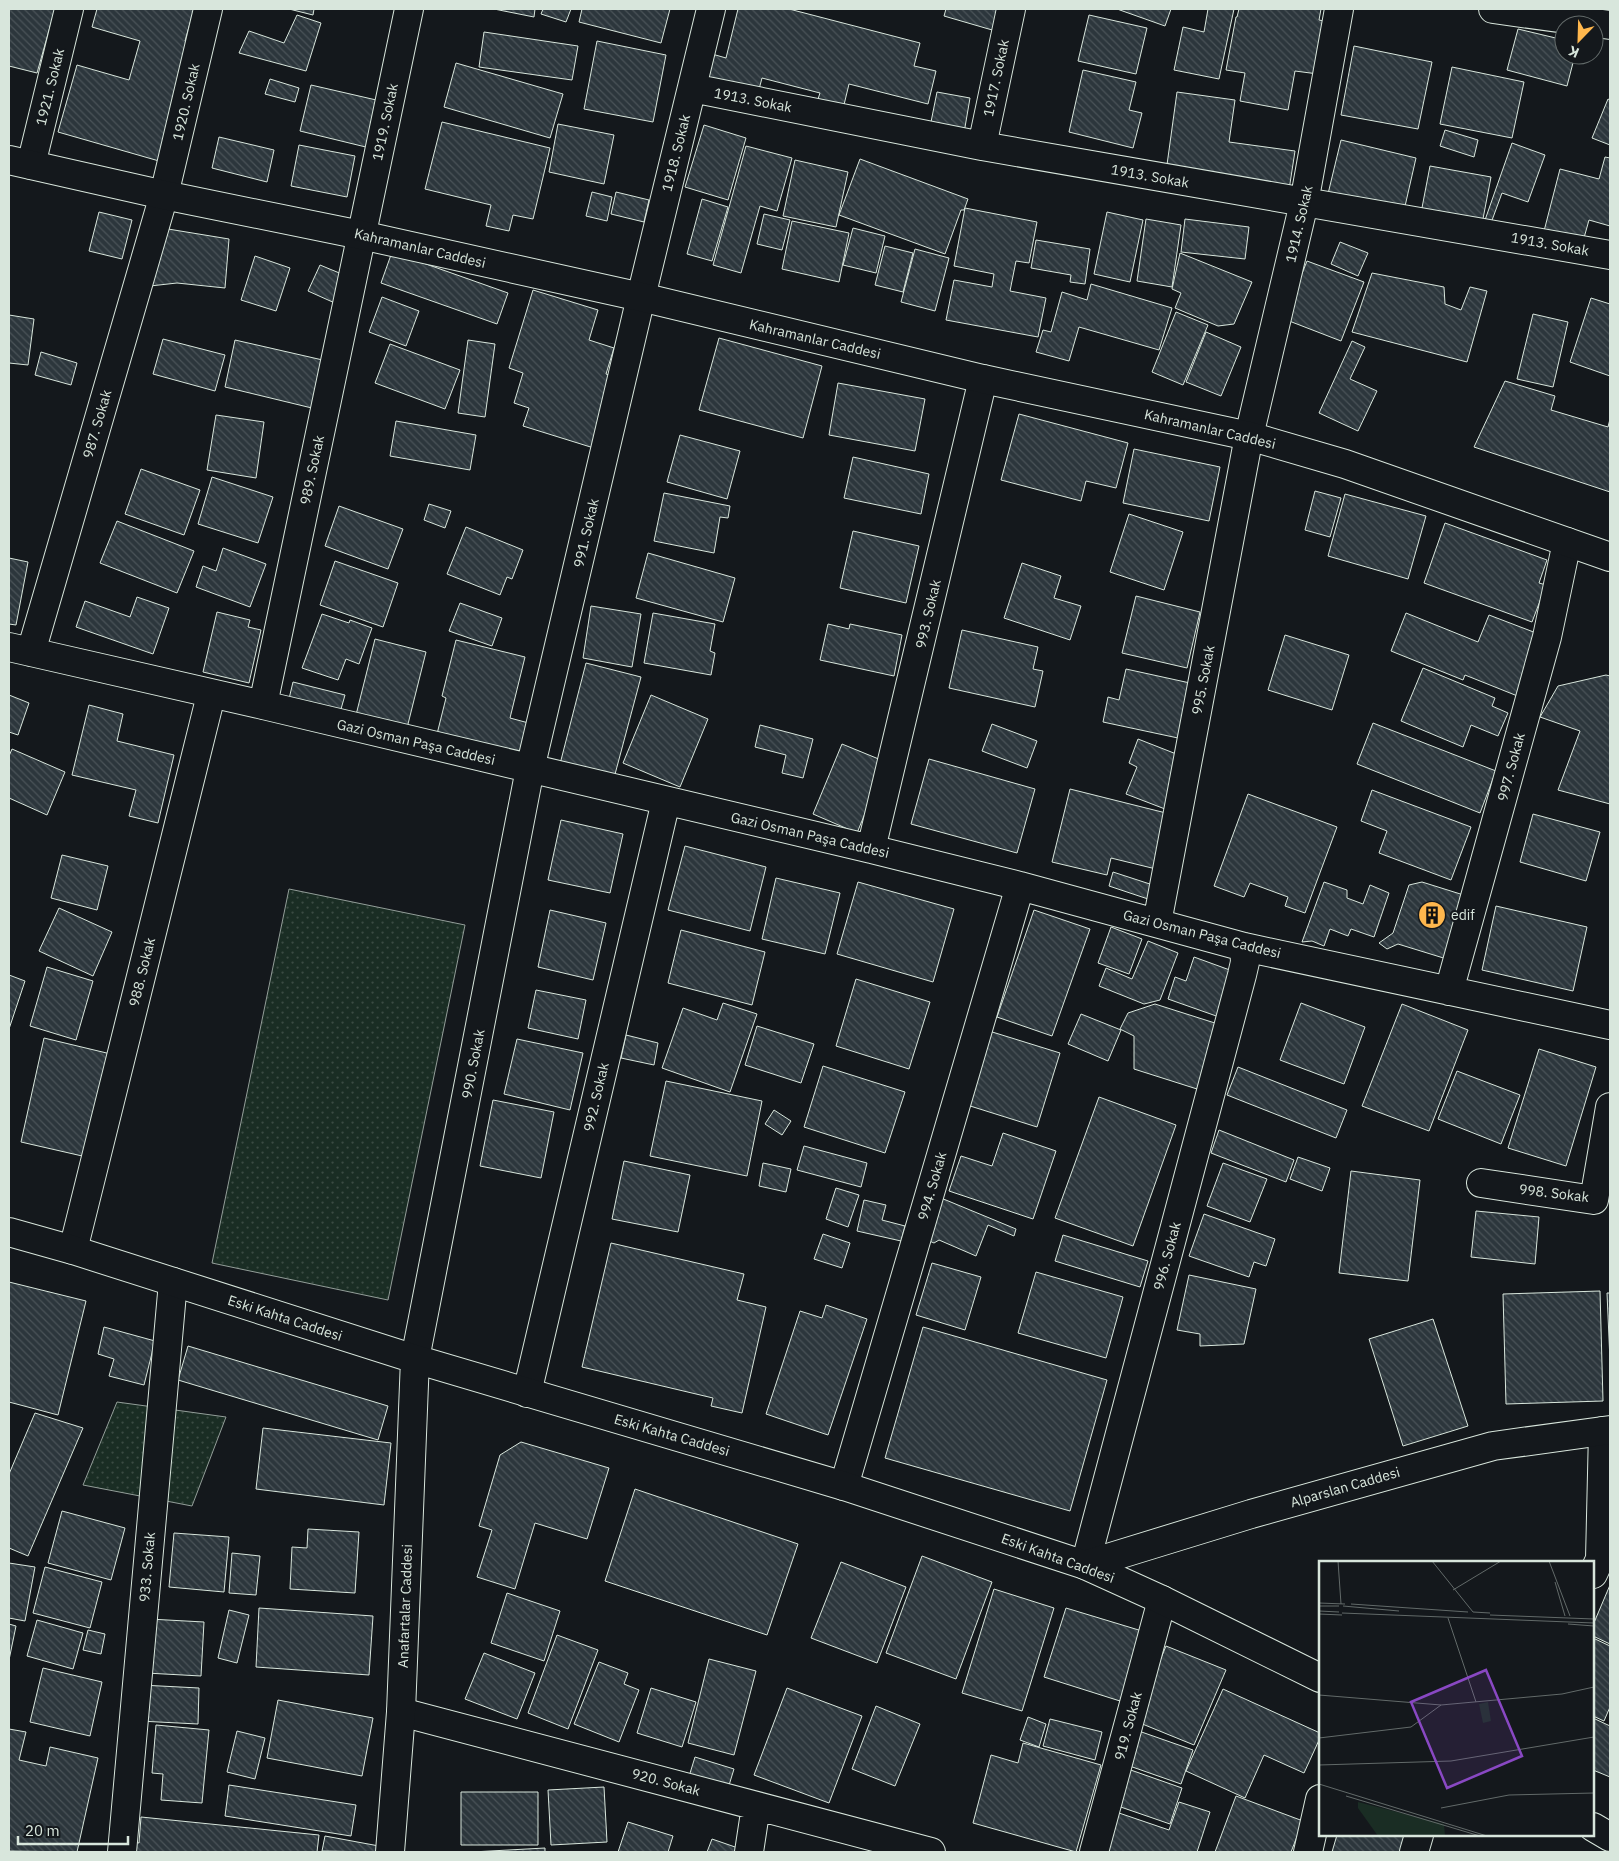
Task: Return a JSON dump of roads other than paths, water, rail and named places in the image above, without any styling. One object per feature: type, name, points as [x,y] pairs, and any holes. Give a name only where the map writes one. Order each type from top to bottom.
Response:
[{"type":"street","name":"1921. Sokak","points":[[20,162],[69,9]]},
{"type":"street","name":"1920. Sokak","points":[[164,195],[208,9]]},
{"type":"street","name":"1919. Sokak","points":[[361,235],[409,9]]},
{"type":"street","name":"1918. Sokak","points":[[641,297],[711,9]]},
{"type":"street","name":"1917. Sokak","points":[[982,146],[1011,9]]},
{"type":"street","name":"1914. Sokak","points":[[1249,436],[1304,203],[1339,9]]},
{"type":"street","points":[[1493,9],[1610,26]]},
{"type":"street","name":"1913. Sokak","points":[[692,88],[982,146],[1610,255]]},
{"type":"street","name":"Kahramanlar Caddesi","points":[[20,162],[164,195],[361,235],[641,297],[983,379],[1249,436],[1345,464],[1610,557]]},
{"type":"street","name":"987. Sokak","points":[[20,650],[164,195]]},
{"type":"street","name":"989. Sokak","points":[[263,705],[361,235]]},
{"type":"street","name":"991. Sokak","points":[[530,769],[641,297]]},
{"type":"street","name":"993. Sokak","points":[[872,849],[983,379]]},
{"type":"street","name":"995. Sokak","points":[[1157,923],[1249,436]]},
{"type":"street","name":"997. Sokak","points":[[1450,991],[1546,637],[1567,542]]},
{"type":"street","name":"Gazi Osman Paşa Caddesi","points":[[20,650],[263,705],[872,849],[1020,886],[1244,946],[1610,1025]]},
{"type":"street","name":"988. Sokak","points":[[73,1250],[211,694]]},
{"type":"street","name":"990. Sokak","points":[[415,1359],[530,769]]},
{"type":"street","name":"992. Sokak","points":[[527,1393],[666,801]]},
{"type":"street","name":"994. Sokak","points":[[844,1486],[1020,886]]},
{"type":"street","name":"996. Sokak","points":[[1085,1565],[1242,975],[1245,962],[1244,946]]},
{"type":"street","name":"998. Sokak","points":[[1481,1182],[1594,1200],[1610,1107]]},
{"type":"street","name":"Eski Kahta Caddesi","points":[[9,1232],[73,1250],[415,1359],[844,1486],[1085,1565],[1162,1600],[1319,1678]]},
{"type":"street","name":"933. Sokak","points":[[122,1852],[173,1282]]},
{"type":"street","name":"Anafartalar Caddesi","points":[[390,1852],[401,1712],[415,1359]]},
{"type":"street","points":[[1594,1572],[1600,1559],[1607,1430]]},
{"type":"street","name":"Alparslan Caddesi","points":[[1085,1565],[1251,1514],[1493,1446],[1607,1430]]},
{"type":"street","name":"919. Sokak","points":[[1094,1852],[1162,1600]]},
{"type":"street","name":"920. Sokak","points":[[401,1712],[931,1852]]},
{"type":"street","points":[[1308,1852],[1319,1803]]},
{"type":"street","points":[[749,1852],[756,1806]]},
{"type":"street","points":[[1594,1828],[1610,1837]]},
{"type":"street","points":[[1414,1852],[1420,1836]]},
{"type":"place","name":"edif","points":[[1432,915]]}]
